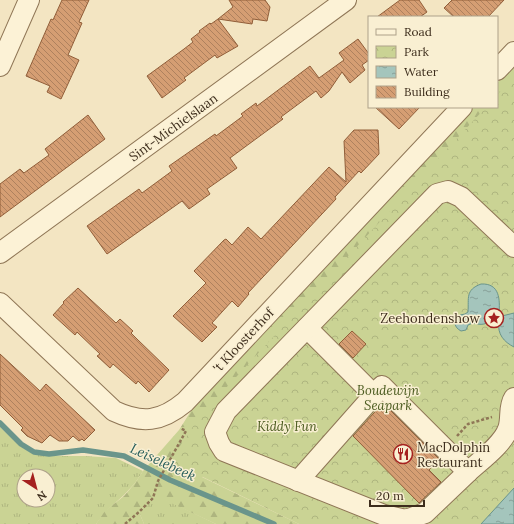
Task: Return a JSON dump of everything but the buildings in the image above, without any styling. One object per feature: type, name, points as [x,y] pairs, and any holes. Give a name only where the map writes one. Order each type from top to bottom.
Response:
[{"type":"street","points":[[0,66],[29,0]]},
{"type":"street","name":"Sint-Michielslaan","points":[[0,253],[346,0]]},
{"type":"street","points":[[498,69],[514,52]]},
{"type":"street","name":"'t Kloosterhof","points":[[0,303],[114,411],[128,417],[144,420],[159,418],[174,412],[461,108]]},
{"type":"street","points":[[512,406],[509,428],[502,439],[425,513],[406,520],[384,515],[224,451],[215,432],[226,411],[437,194],[448,191],[461,197],[514,247]]},
{"type":"street","points":[[307,328],[374,395]]},
{"type":"street","points":[[298,481],[382,386],[468,472]]},
{"type":"path","points":[[444,448],[468,424],[512,406]]},
{"type":"path","points":[[125,524],[153,498],[158,481],[186,431],[159,418]]},
{"type":"green space","points":[[514,65],[514,221],[202,477],[299,524],[216,524],[156,496],[139,512],[144,524],[96,524],[105,511],[124,496],[143,471],[179,430],[196,403],[473,108],[498,108],[498,82]]},
{"type":"green space","name":"Boudewijn Seapark","points":[[514,77],[514,524],[299,524],[170,461],[200,416],[485,108],[498,108],[498,94]]},
{"type":"green space","points":[[0,427],[20,446],[33,454],[116,458],[143,471],[135,483],[106,511],[96,524],[0,524]]},
{"type":"green space","points":[[156,495],[216,524],[144,524],[139,512]]},
{"type":"water","points":[[481,284],[492,286],[498,293],[499,313],[502,316],[514,313],[514,347],[507,343],[500,334],[499,322],[496,320],[484,324],[473,323],[468,325],[466,330],[461,331],[457,328],[454,321],[460,315],[468,312],[468,299],[470,292],[476,286]]},
{"type":"water","points":[[514,488],[514,524],[481,524]]},
{"type":"waterway","name":"Leiselebeek","points":[[0,423],[21,444],[34,452],[49,454],[83,450],[124,456],[170,480],[274,524]]},
{"type":"place","name":"Zeehondenshow","points":[[494,318]]},
{"type":"place","name":"MacDolphin Restaurant","points":[[403,454]]},
{"type":"park label","name":"Kiddy Fun","points":[[287,426]]}]
